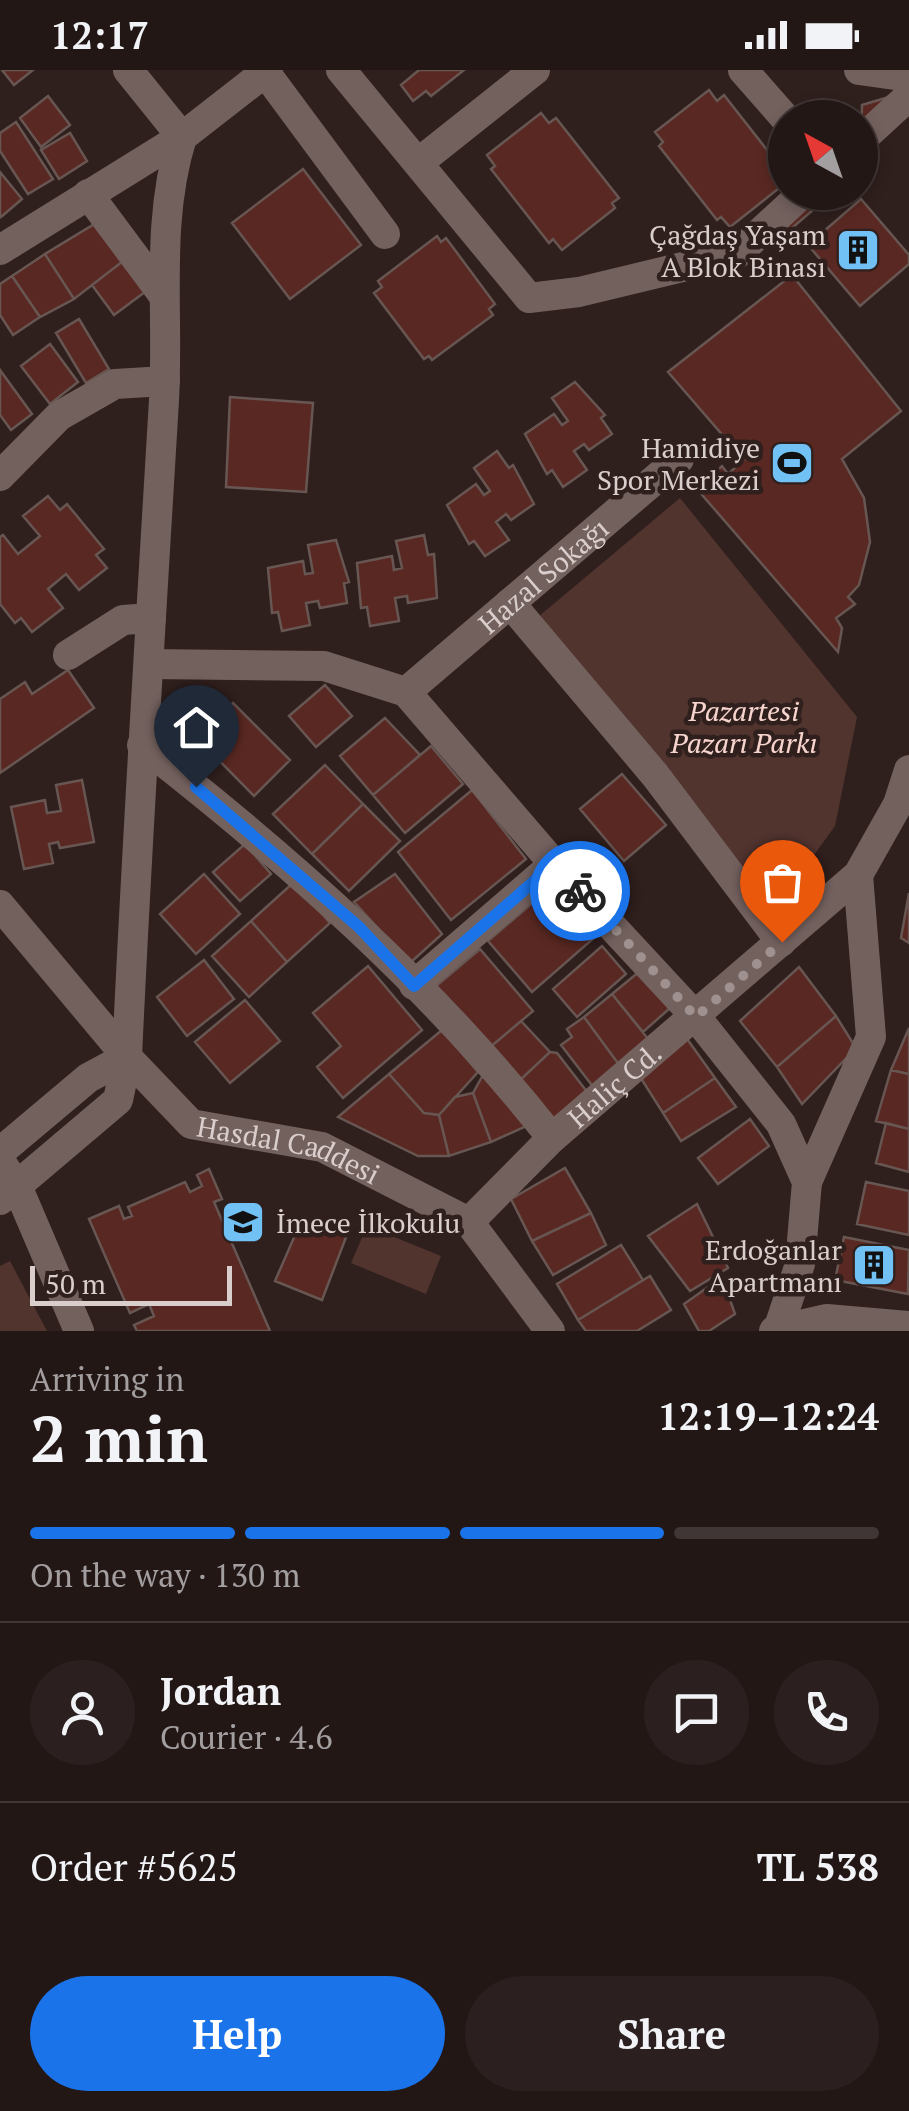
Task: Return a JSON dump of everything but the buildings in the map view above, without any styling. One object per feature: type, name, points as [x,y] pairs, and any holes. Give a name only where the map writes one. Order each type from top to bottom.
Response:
[{"type":"street","points":[[128,70],[182,137]]},
{"type":"street","points":[[341,70],[529,298],[579,292],[736,254],[784,210]]},
{"type":"street","points":[[418,163],[536,70]]},
{"type":"street","points":[[743,70],[769,100]]},
{"type":"street","points":[[859,70],[909,77]]},
{"type":"street","points":[[0,250],[182,137],[267,71],[385,234]]},
{"type":"street","points":[[878,124],[909,96]]},
{"type":"street","points":[[79,1331],[6,1182],[118,1100],[127,1057],[165,381],[168,189],[182,137]]},
{"type":"street","points":[[88,194],[164,296]]},
{"type":"street","points":[[0,476],[59,416],[115,384],[165,381]]},
{"type":"street","name":"Hazal Sokağı","points":[[406,692],[679,459]]},
{"type":"street","points":[[510,604],[655,776],[782,942]]},
{"type":"street","points":[[68,655],[124,620],[152,618]]},
{"type":"street","points":[[148,664],[324,666],[406,692],[554,864],[696,1017],[780,1124],[808,1182]]},
{"type":"street","points":[[142,745],[250,830],[359,927],[492,1062],[552,1138]]},
{"type":"street","name":"Haliç Cd.","points":[[469,1222],[552,1138],[858,875],[898,804],[909,770]]},
{"type":"street","points":[[414,986],[554,864]]},
{"type":"street","points":[[779,1330],[800,1264],[808,1182],[871,1036],[858,875]]},
{"type":"street","name":"Hasdal Caddesi","points":[[0,904],[127,1057],[191,1124],[322,1147],[469,1222],[550,1331]]},
{"type":"street","points":[[0,1152],[88,1078],[127,1057]]},
{"type":"street","points":[[779,1330],[827,1318],[909,1326]]},
{"type":"green space","name":"Pazartesi Pazarı Parkı","points":[[680,498],[857,717],[835,826],[773,912],[538,617]]},
{"type":"green space","points":[[367,1226],[441,1256],[426,1294],[351,1263]]},
{"type":"green space","points":[[10,1261],[47,1331],[0,1331],[0,1266]]},
{"type":"way so far","points":[[580,891],[696,1017],[782,942]]},
{"type":"place","name":"Çağdaş Yaşam A Blok Binası","points":[[858,250]]},
{"type":"place","name":"Hamidiye Spor Merkezi","points":[[792,463]]},
{"type":"place","name":"İmece İlkokulu","points":[[243,1222]]},
{"type":"place","name":"Erdoğanlar Apartmanı","points":[[874,1265]]},
{"type":"route","points":[[196,787],[359,927],[414,986],[554,864],[580,891]]}]
